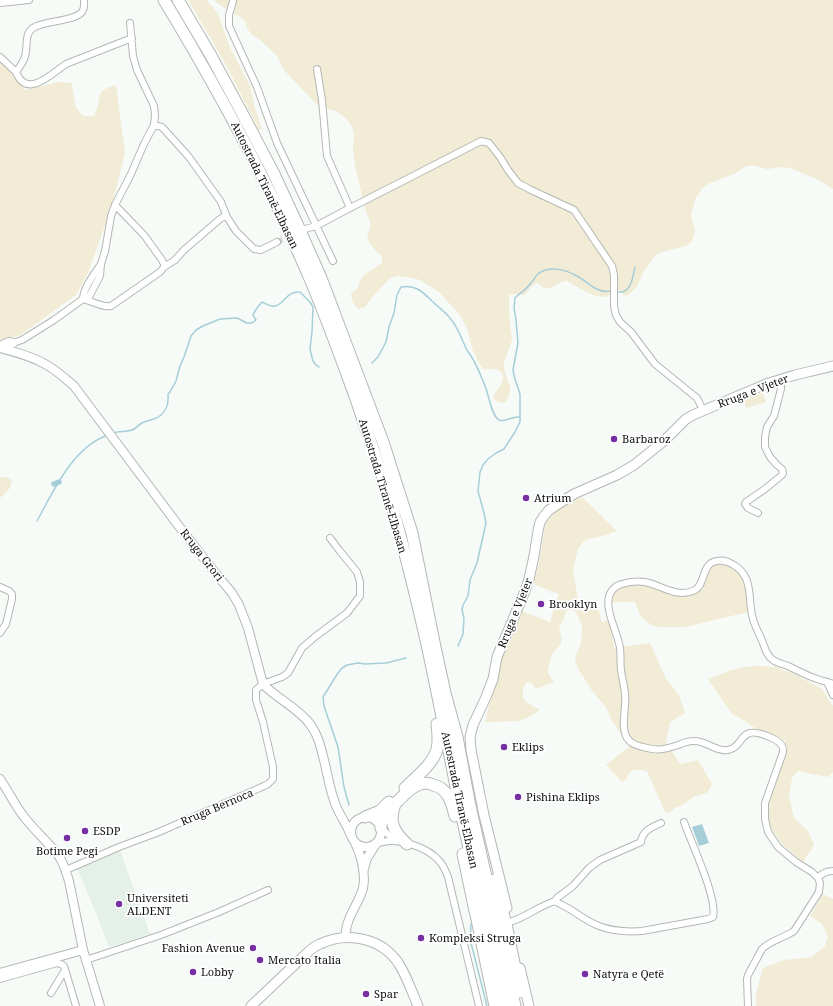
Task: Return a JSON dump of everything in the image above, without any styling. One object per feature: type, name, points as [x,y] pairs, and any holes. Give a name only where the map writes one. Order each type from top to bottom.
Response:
[{"type":"highway","name":"Autostrada Tiranë-Elbasan","points":[[164,0],[199,58],[263,178],[311,280],[330,327],[377,458],[404,551],[431,662],[462,817],[506,1006]]},
{"type":"highway","name":"Autostrada Tiranë-Elbasan","points":[[178,0],[210,54],[274,174],[321,278],[383,442],[412,534],[470,806],[515,1006]]},
{"type":"highway","points":[[365,817],[382,809],[428,764],[435,755],[439,738],[429,685],[429,670],[431,662]]},
{"type":"highway","points":[[381,828],[381,824],[388,811],[412,788],[421,784],[431,784],[438,786],[449,796],[495,1006]]},
{"type":"highway","points":[[396,802],[392,814],[393,825],[399,836],[407,844]]},
{"type":"highway","points":[[470,806],[478,823],[506,924],[522,1006]]},
{"type":"highway","points":[[462,817],[475,911]]},
{"type":"main road","name":"Rruga Grori","points":[[0,347],[14,347],[60,373],[74,386],[240,605],[248,628],[263,684]]},
{"type":"main road","name":"Rruga e Vjeter","points":[[529,1006],[484,815],[471,750],[470,737],[473,725],[493,679],[497,657],[529,579],[540,522],[555,506],[574,494],[617,475],[634,465],[664,441],[686,419],[703,410],[766,384],[833,366]]},
{"type":"main road","points":[[263,684],[298,711],[316,732],[334,800],[361,857],[363,888],[347,922],[345,937]]},
{"type":"main road","points":[[0,779],[25,819],[58,855],[66,870],[83,950],[100,1006]]},
{"type":"main road","points":[[337,808],[347,816],[365,817],[375,820],[380,824],[381,835],[367,858],[363,873]]},
{"type":"main road","points":[[365,817],[360,818],[354,823],[351,830],[353,839],[360,846],[370,847],[376,844]]},
{"type":"main road","points":[[251,1006],[306,954],[320,944],[345,937],[356,937],[368,940],[388,951],[399,964],[418,1006]]},
{"type":"main road","points":[[0,973],[83,950]]},
{"type":"street","points":[[0,3],[29,0]]},
{"type":"street","points":[[16,72],[24,58],[27,45],[26,38],[29,31],[39,25],[77,16],[84,8],[84,0]]},
{"type":"street","points":[[233,1],[229,15],[229,26],[258,87],[276,143],[334,261]]},
{"type":"street","points":[[14,347],[83,299],[89,297],[100,276],[101,264],[115,205],[154,125],[154,106],[137,70],[133,56],[130,23]]},
{"type":"street","points":[[0,57],[16,72],[21,81],[26,84],[32,84],[43,81],[66,64],[132,38]]},
{"type":"street","points":[[317,69],[322,100],[327,156],[350,208]]},
{"type":"street","points":[[154,125],[162,127],[189,157],[221,202],[227,217],[236,231],[254,249],[261,250],[277,242]]},
{"type":"street","points":[[305,230],[316,226],[481,141],[489,143],[518,183],[574,210],[612,266],[614,275],[614,306],[616,315],[620,322],[631,332],[655,364],[696,398],[703,410]]},
{"type":"street","points":[[115,205],[144,235],[162,260],[164,267]]},
{"type":"street","points":[[83,299],[105,306],[111,306],[160,272],[164,267],[175,260],[189,244],[220,219],[227,217]]},
{"type":"street","points":[[758,512],[746,506],[746,502],[782,476],[783,473],[782,469],[776,465],[770,457],[765,447],[767,427],[774,416],[781,389],[781,379]]},
{"type":"street","points":[[263,684],[282,677],[288,673],[302,648],[347,612],[360,596],[360,582],[357,572],[330,538]]},
{"type":"street","points":[[748,1006],[747,979],[749,971],[762,949],[765,945],[789,935],[794,931],[819,892],[820,883],[818,878],[778,847],[768,832],[765,819],[765,803],[783,750],[782,745],[774,739],[750,732],[745,735],[734,748],[724,750],[693,740],[656,750],[633,745],[625,734],[624,726],[626,696],[621,673],[620,649],[609,610],[609,596],[616,586],[636,582],[656,585],[680,593],[694,590],[699,587],[708,565],[711,562],[719,560],[726,561],[739,568],[746,578],[753,620],[766,652],[770,658],[830,683],[833,694]]},
{"type":"street","points":[[0,586],[12,594],[6,624],[0,633]]},
{"type":"street","name":"Rruga Bernoca","points":[[66,870],[118,847],[159,832],[268,784],[273,779],[273,767],[263,722],[256,700],[256,690],[263,684]]},
{"type":"street","points":[[555,901],[566,906],[597,926],[635,932],[713,917],[714,908],[709,887],[684,822]]},
{"type":"street","points":[[510,922],[543,905],[555,901],[573,886],[589,868],[600,860],[641,842],[642,837],[649,828],[661,823]]},
{"type":"street","points":[[381,828],[396,839],[407,844]]},
{"type":"street","points":[[376,844],[390,841],[407,844],[426,850],[441,863],[448,877],[479,1006]]},
{"type":"street","points":[[818,878],[824,873],[833,871]]},
{"type":"street","points":[[86,960],[161,935],[219,912],[268,890]]},
{"type":"street","points":[[0,979],[57,963],[62,965],[65,970],[76,1006]]},
{"type":"street","points":[[51,993],[65,970]]},
{"type":"shaded area","points":[[188,0],[207,0],[218,14],[230,48],[250,86],[262,129],[259,130],[225,63]]},
{"type":"shaded area","points":[[213,0],[833,0],[833,189],[819,180],[790,168],[782,167],[767,169],[752,165],[744,167],[738,172],[710,183],[704,187],[695,200],[691,214],[695,228],[692,241],[686,246],[659,253],[653,258],[644,271],[636,288],[628,295],[624,296],[622,293],[617,291],[605,297],[597,296],[567,281],[564,281],[548,288],[540,286],[538,283],[534,284],[524,295],[509,295],[509,316],[512,339],[505,359],[504,371],[510,391],[506,402],[502,403],[493,398],[503,379],[501,372],[497,369],[483,369],[472,349],[467,328],[460,315],[439,292],[420,280],[397,276],[390,278],[365,307],[358,309],[353,303],[351,294],[358,288],[364,275],[382,263],[382,256],[371,245],[367,238],[371,224],[365,209],[355,165],[353,149],[354,134],[352,127],[348,120],[336,111],[322,107],[315,103],[284,70],[277,56],[259,39],[252,35],[247,28],[245,21]]},
{"type":"shaded area","points":[[0,57],[25,90],[59,82],[72,83],[76,108],[83,116],[94,116],[102,91],[116,85],[125,153],[111,209],[88,273],[76,295],[19,336],[0,340]]},
{"type":"shaded area","points":[[763,393],[766,402],[746,408],[744,399]]},
{"type":"shaded area","points":[[0,477],[8,478],[12,481],[10,488],[0,498]]},
{"type":"shaded area","points":[[582,497],[617,531],[588,539],[582,543],[578,549],[573,570],[578,600],[592,602],[599,612],[602,622],[610,620],[614,648],[650,643],[666,679],[679,695],[685,713],[670,722],[666,742],[680,764],[698,760],[712,784],[707,793],[695,796],[669,813],[665,812],[647,771],[634,770],[630,773],[626,780],[622,782],[606,765],[629,747],[610,717],[606,707],[590,688],[578,668],[575,660],[581,644],[582,626],[575,611],[567,610],[559,628],[561,643],[552,654],[548,668],[549,675],[554,682],[536,689],[531,683],[527,682],[523,687],[523,698],[525,701],[540,710],[529,717],[518,721],[485,722],[502,655],[521,611],[550,622],[559,594],[533,584],[538,567],[546,522],[559,508]]},
{"type":"shaded area","points":[[718,563],[728,565],[741,574],[748,594],[748,612],[685,627],[659,627],[653,626],[641,617],[635,602],[610,602],[610,596],[615,590],[626,585],[637,584],[647,586],[669,594],[686,597],[695,594],[702,590],[709,566]]},
{"type":"shaded area","points":[[758,666],[776,667],[798,676],[822,689],[833,706],[833,772],[828,777],[798,771],[792,778],[789,796],[794,818],[808,831],[814,845],[803,862],[783,845],[770,827],[767,812],[787,748],[785,741],[779,737],[756,729],[732,714],[708,679],[732,670]]},
{"type":"shaded area","points":[[120,850],[150,934],[109,947],[77,868]]},
{"type":"shaded area","points":[[823,894],[833,899],[833,1006],[756,1006],[756,993],[763,968],[784,960],[812,957],[825,946],[828,937],[822,924],[810,916]]},
{"type":"water","points":[[702,824],[709,843],[699,846],[692,827]]},
{"type":"waterway","points":[[617,292],[625,291],[628,288],[632,280],[635,267]]},
{"type":"waterway","points":[[458,646],[463,634],[463,605],[468,596],[470,580],[477,563],[486,523],[478,491],[480,472],[488,459],[504,449],[520,422],[520,394],[513,370],[518,343],[514,308],[515,298],[528,287],[536,275],[543,271],[552,269],[571,273],[601,291],[611,291]]},
{"type":"waterway","points":[[372,363],[378,357],[386,342],[397,295],[401,287],[406,286],[415,288],[425,295],[453,321],[479,371],[496,417],[501,421],[519,417]]},
{"type":"waterway","points":[[113,433],[133,429],[143,422],[156,418],[163,413],[167,407],[168,394],[176,381],[191,336],[196,330],[220,319],[237,318],[247,323],[252,323],[256,320],[253,315],[262,302],[270,306],[275,306],[295,292],[300,292],[310,302],[313,307],[310,349],[313,361],[319,367]]},
{"type":"waterway","points":[[37,521],[58,483],[75,459],[85,449],[108,435]]},
{"type":"waterway","points":[[54,484],[59,482]]},
{"type":"waterway","points":[[349,805],[344,787],[338,747],[324,706],[323,697],[338,673],[347,665],[358,663],[386,663],[406,658]]},
{"type":"waterway","points":[[472,922],[470,939],[487,1006]]},
{"type":"tunnel","points":[[277,242],[293,235]]},
{"type":"place","name":"Barbaroz","points":[[614,439]]},
{"type":"place","name":"Atrium","points":[[526,498]]},
{"type":"place","name":"Brooklyn","points":[[541,604]]},
{"type":"place","name":"Eklips","points":[[504,747]]},
{"type":"place","name":"Pishina Eklips","points":[[518,797]]},
{"type":"place","name":"ESDP","points":[[85,831]]},
{"type":"place","name":"Botime Pegi","points":[[67,838]]},
{"type":"place","name":"Universiteti ALDENT","points":[[119,904]]},
{"type":"place","name":"Kompleksi Struga","points":[[421,938]]},
{"type":"place","name":"Fashion Avenue","points":[[253,948]]},
{"type":"place","name":"Mercato Italia","points":[[260,960]]},
{"type":"place","name":"Lobby","points":[[193,972]]},
{"type":"place","name":"Natyra e Qetë","points":[[585,974]]},
{"type":"place","name":"Spar","points":[[366,994]]}]
